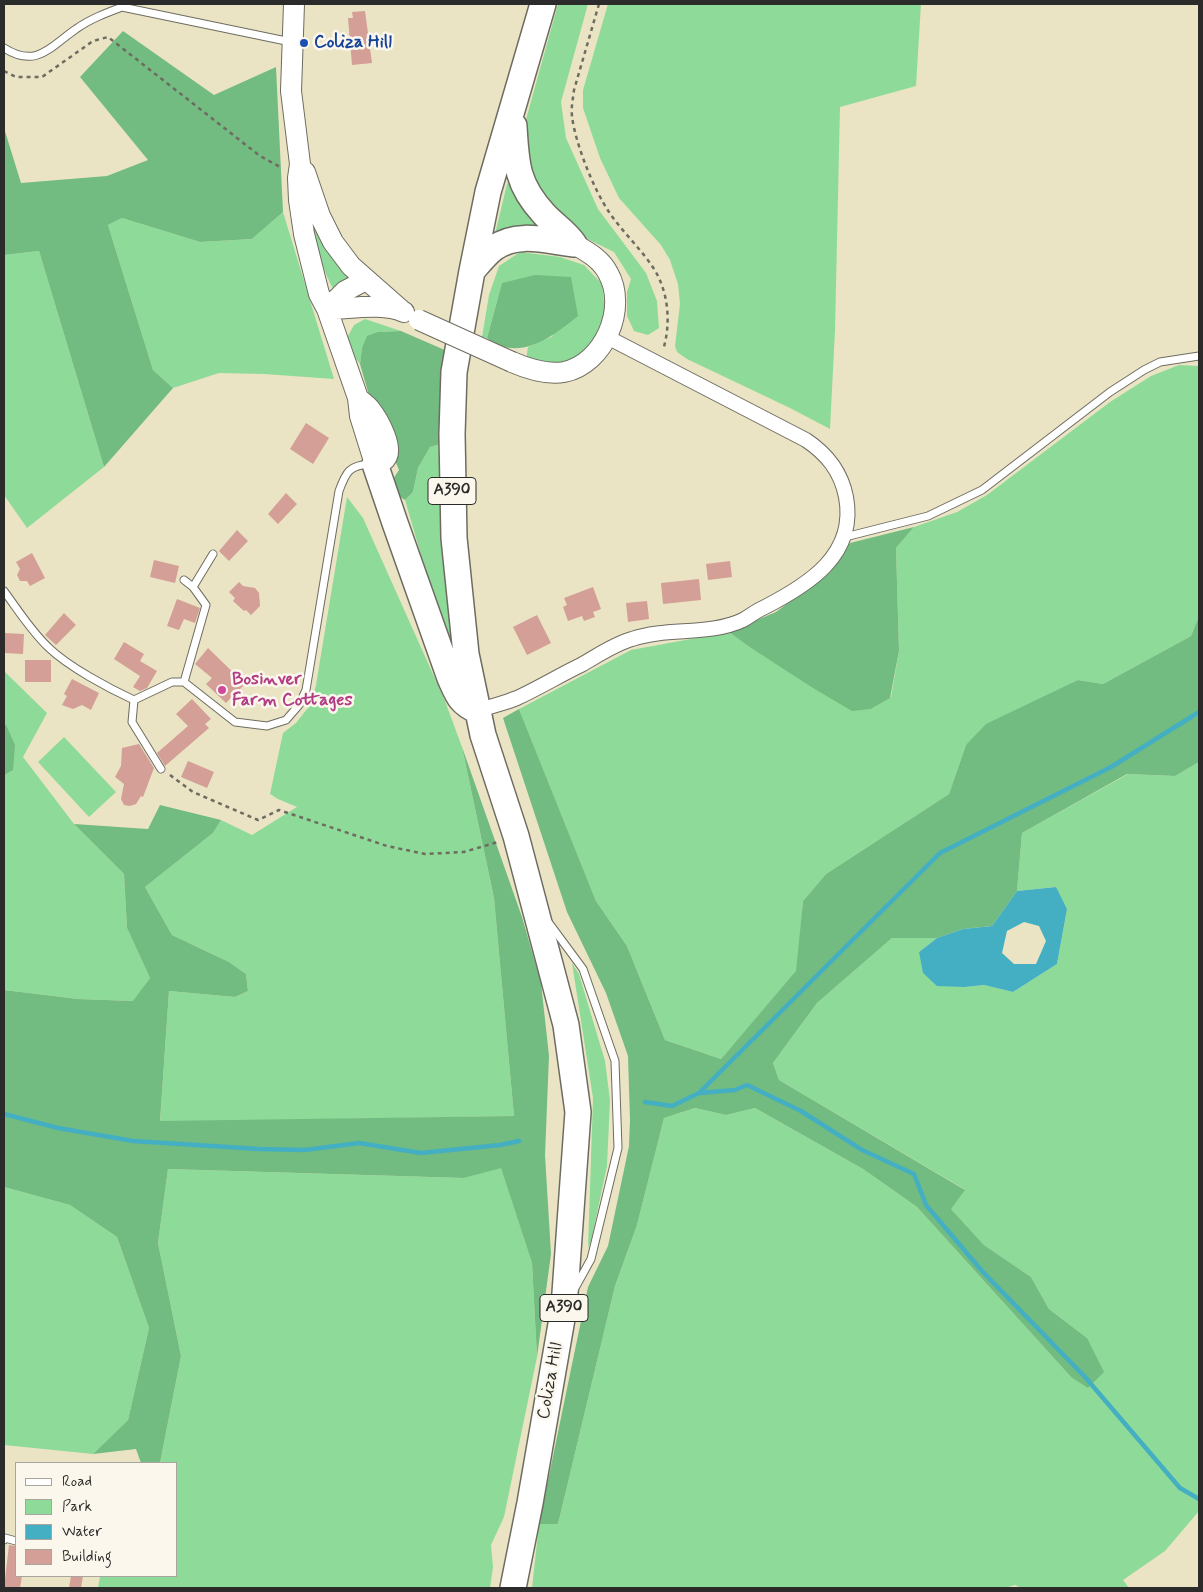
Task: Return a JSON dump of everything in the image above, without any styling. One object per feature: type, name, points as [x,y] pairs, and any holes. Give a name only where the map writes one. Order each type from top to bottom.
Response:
[{"type":"highway","name":"A390","points":[[534,903],[516,836],[490,757],[466,654],[459,591],[452,489],[454,372],[472,271],[488,192],[543,4]]},
{"type":"highway","points":[[513,110],[515,146],[521,180],[527,193],[544,215],[568,236],[574,244]]},
{"type":"highway","points":[[472,271],[494,249],[505,242],[517,238],[533,238],[574,244]]},
{"type":"highway","points":[[375,464],[394,523],[450,678],[458,696],[466,705],[478,711]]},
{"type":"highway","name":"Coliza Hill","points":[[513,1588],[530,1503],[564,1307],[578,1112],[566,1025],[534,903]]},
{"type":"street","points":[[294,4],[291,91],[299,171],[299,200],[304,234],[319,294],[358,398],[370,409],[388,445],[386,458],[375,464]]},
{"type":"street","points":[[299,171],[307,175],[320,216],[333,242],[351,266],[400,310],[512,362],[544,372],[565,371],[582,363],[601,346],[607,337],[614,319],[613,284],[609,274],[601,262],[574,244]]},
{"type":"street","points":[[368,307],[370,284]]},
{"type":"street","points":[[326,310],[345,291],[370,284]]},
{"type":"street","points":[[326,310],[368,307],[400,310]]},
{"type":"street","points":[[478,711],[517,698],[630,639],[667,631],[710,628],[743,620],[820,572],[834,555],[844,537],[848,519],[844,488],[839,473],[831,460],[819,449],[806,440],[607,337]]},
{"type":"lane","points":[[4,48],[11,52],[30,56],[44,54],[76,29],[122,7],[292,42]]},
{"type":"lane","points":[[844,537],[928,516],[982,490],[1110,392],[1144,370],[1160,362],[1199,356]]},
{"type":"lane","points":[[134,700],[172,682],[184,682],[235,722],[267,726],[286,720],[299,705],[306,690],[339,491],[346,473],[351,468],[362,464],[375,464]]},
{"type":"lane","points":[[193,587],[213,554]]},
{"type":"lane","points":[[184,580],[193,587],[206,605],[184,682]]},
{"type":"lane","points":[[4,591],[24,620],[49,648],[75,667],[134,700]]},
{"type":"lane","points":[[134,700],[132,722],[161,768]]},
{"type":"lane","points":[[534,903],[583,969],[616,1061],[618,1148],[591,1259],[564,1307]]},
{"type":"lane","points":[[4,1540],[5,1538],[15,1541]]},
{"type":"path","points":[[599,4],[574,90],[572,116],[580,148],[604,204],[624,232],[650,262],[658,275],[668,318],[667,334],[658,363]]},
{"type":"path","points":[[4,71],[16,77],[42,77],[93,41],[108,37],[260,156],[299,171]]},
{"type":"path","points":[[161,768],[193,792],[258,820],[279,810],[387,846],[425,854],[464,852],[516,836]]},
{"type":"green space","points":[[558,4],[588,4],[561,102],[566,138],[598,209],[646,273],[657,301],[659,328],[648,335],[634,331],[627,316],[627,292],[631,279],[614,252],[577,234],[539,202],[520,141]]},
{"type":"green space","points":[[608,4],[921,4],[916,86],[840,107],[835,330],[830,429],[687,359],[677,352],[675,346],[680,304],[678,284],[670,260],[661,245],[619,198],[600,158],[583,108],[583,90]]},
{"type":"green space","points":[[123,31],[214,95],[276,67],[283,212],[252,239],[200,242],[122,218],[108,225],[153,370],[173,388],[104,467],[39,251],[4,255],[4,128],[21,183],[107,176],[148,160],[80,77]]},
{"type":"green space","points":[[510,181],[549,227],[495,234],[507,184]]},
{"type":"green space","points":[[304,195],[356,282],[336,294],[320,258]]},
{"type":"green space","points":[[283,212],[334,379],[219,373],[173,388],[153,370],[108,225],[122,218],[200,242],[252,239]]},
{"type":"green space","points":[[39,251],[104,467],[27,528],[4,495],[4,255]]},
{"type":"green space","points":[[520,252],[560,257],[584,265],[602,284],[605,311],[597,338],[579,358],[550,367],[526,360],[528,347],[553,336],[502,283],[487,338],[482,337],[489,295],[499,266]]},
{"type":"green space","points":[[535,275],[571,277],[578,316],[546,339],[523,348],[499,345],[487,338],[502,283]]},
{"type":"green space","points":[[365,319],[401,331],[378,332],[362,348],[360,364],[353,355],[347,338],[354,325]]},
{"type":"green space","points":[[401,331],[447,351],[440,444],[430,447],[418,468],[413,492],[405,500],[394,493],[393,479],[399,470],[370,399],[360,364],[362,348],[367,336],[378,332]]},
{"type":"green space","points":[[1179,365],[1199,366],[1199,616],[1191,636],[1103,684],[1078,680],[966,745],[949,794],[826,874],[803,901],[797,971],[721,1059],[665,1040],[627,946],[596,901],[519,709],[631,650],[729,632],[748,646],[852,710],[871,709],[891,697],[899,651],[896,548],[914,527],[957,512],[987,495],[1110,402],[1151,376]]},
{"type":"green space","points":[[440,444],[457,679],[405,500],[413,492],[418,468],[430,447]]},
{"type":"green space","points":[[347,497],[363,518],[445,701],[462,747],[494,898],[514,1116],[160,1122],[169,991],[235,997],[248,991],[246,974],[229,962],[172,935],[145,887],[213,833],[221,820],[252,835],[297,807],[270,794],[283,733],[296,723],[311,704],[316,685]]},
{"type":"green space","points":[[914,527],[896,548],[899,651],[890,698],[871,709],[852,711],[813,688],[729,632],[776,612],[818,580],[850,543]]},
{"type":"green space","points":[[1199,616],[1199,762],[1175,776],[1127,774],[1022,833],[1017,891],[992,926],[963,929],[937,938],[892,938],[817,1003],[773,1063],[779,1080],[965,1190],[951,1209],[984,1245],[1031,1277],[1049,1309],[1087,1338],[1104,1372],[1088,1388],[1071,1377],[917,1207],[863,1169],[755,1108],[726,1115],[695,1108],[664,1118],[637,1225],[615,1286],[558,1524],[539,1524],[588,1287],[608,1246],[629,1146],[628,1056],[606,993],[567,912],[503,718],[519,709],[596,901],[627,946],[665,1040],[721,1059],[796,971],[803,901],[826,874],[949,794],[966,745],[986,724],[1078,680],[1103,684],[1191,636]]},
{"type":"green space","points":[[4,671],[47,713],[23,757],[74,824],[124,874],[127,928],[150,978],[134,1001],[78,999],[4,990]]},
{"type":"green space","points":[[4,724],[15,745],[13,770],[4,775]]},
{"type":"green space","points":[[64,737],[116,792],[89,817],[38,762]]},
{"type":"green space","points":[[462,747],[522,917],[541,983],[549,1056],[545,1155],[551,1254],[537,1357],[532,1263],[501,1168],[464,1178],[168,1169],[158,1243],[181,1356],[160,1462],[141,1462],[136,1449],[93,1454],[128,1420],[149,1328],[117,1237],[70,1205],[4,1187],[4,990],[78,999],[133,1001],[150,978],[127,928],[124,874],[74,824],[148,829],[160,805],[221,820],[213,833],[145,887],[172,935],[229,962],[246,974],[248,991],[235,997],[169,991],[160,1121],[514,1116],[494,898]]},
{"type":"green space","points":[[1199,762],[1199,1511],[1165,1551],[1123,1580],[1129,1588],[1021,1588],[1015,1585],[1005,1588],[532,1588],[539,1524],[558,1524],[615,1286],[637,1225],[664,1118],[695,1108],[726,1115],[755,1108],[863,1169],[917,1207],[1071,1377],[1087,1338],[1049,1309],[1031,1277],[984,1245],[950,1208],[964,1189],[779,1080],[773,1063],[817,1003],[892,938],[937,938],[919,952],[965,987],[984,985],[1013,992],[1057,964],[1067,909],[1055,887],[1017,891],[1022,833],[1128,774],[1175,776]]},
{"type":"green space","points":[[572,963],[579,974],[605,1061],[610,1100],[607,1166],[588,1248],[593,1098]]},
{"type":"green space","points":[[501,1167],[532,1263],[537,1357],[504,1517],[491,1545],[493,1567],[490,1588],[98,1588],[100,1577],[178,1577],[178,1462],[160,1462],[181,1356],[158,1243],[168,1169],[464,1178]]},
{"type":"green space","points":[[4,1187],[70,1205],[117,1237],[149,1328],[128,1420],[93,1454],[4,1445]]},
{"type":"water","points":[[1056,887],[1067,909],[1057,964],[1013,992],[984,985],[965,987],[937,986],[923,973],[919,952],[937,938],[963,929],[992,926],[1017,891]],"holes":[[[1024,922],[1039,926],[1046,941],[1036,964],[1014,964],[1002,953],[1007,931]]]},
{"type":"building","points":[[365,11],[372,63],[352,65],[348,18],[353,18],[352,12]]},
{"type":"building","points":[[306,423],[329,438],[313,464],[290,449]]},
{"type":"building","points":[[286,493],[297,504],[278,524],[268,514]]},
{"type":"building","points":[[237,530],[248,541],[229,561],[219,551]]},
{"type":"building","points":[[32,553],[45,578],[30,586],[27,581],[20,581],[17,575],[20,569],[16,562]]},
{"type":"building","points":[[154,560],[179,566],[175,583],[150,577]]},
{"type":"building","points":[[730,561],[732,577],[708,580],[706,564]]},
{"type":"building","points":[[699,579],[701,600],[663,604],[661,583]]},
{"type":"building","points":[[239,582],[243,586],[255,588],[259,593],[260,606],[251,615],[233,601],[235,598],[229,592]]},
{"type":"building","points":[[593,587],[601,609],[593,612],[595,617],[584,621],[582,616],[568,621],[563,607],[567,605],[564,598]]},
{"type":"building","points":[[177,599],[200,608],[195,623],[184,619],[179,630],[167,626]]},
{"type":"building","points":[[647,601],[649,619],[628,622],[626,603]]},
{"type":"building","points":[[64,613],[76,625],[56,645],[45,635]]},
{"type":"building","points":[[537,615],[551,643],[527,655],[513,627]]},
{"type":"building","points":[[4,633],[24,634],[23,654],[4,653]]},
{"type":"building","points":[[124,642],[144,654],[140,661],[157,671],[147,688],[140,691],[133,687],[140,676],[114,659]]},
{"type":"building","points":[[208,648],[245,684],[226,703],[206,684],[212,678],[195,664]]},
{"type":"building","points":[[25,660],[51,660],[51,682],[25,682]]},
{"type":"building","points":[[72,679],[99,693],[91,710],[82,705],[73,709],[62,705],[67,696],[64,694]]},
{"type":"building","points":[[192,699],[211,719],[205,724],[209,728],[165,766],[157,753],[188,726],[176,714]]},
{"type":"building","points":[[139,744],[154,768],[143,797],[141,796],[136,804],[124,805],[121,799],[124,784],[115,777],[121,766],[122,748]]},
{"type":"building","points":[[188,761],[214,772],[207,788],[181,777]]},
{"type":"building","points":[[9,1545],[15,1546],[15,1577],[22,1577],[20,1588],[4,1588]]},
{"type":"building","points":[[71,1577],[83,1577],[81,1588],[69,1588]]},
{"type":"waterway","points":[[699,1093],[940,853],[1111,767],[1199,712]]},
{"type":"waterway","points":[[645,1102],[672,1106],[699,1093],[735,1090],[747,1085],[801,1111],[862,1150],[914,1174],[926,1205],[982,1271],[1085,1377],[1180,1488],[1199,1499]]},
{"type":"waterway","points":[[4,1114],[58,1128],[133,1141],[259,1149],[305,1150],[359,1143],[421,1153],[500,1145],[519,1141]]},
{"type":"place","name":"Coliza Hill","points":[[304,43]]},
{"type":"place","name":"Bosinver Farm Cottages","points":[[222,690]]}]
